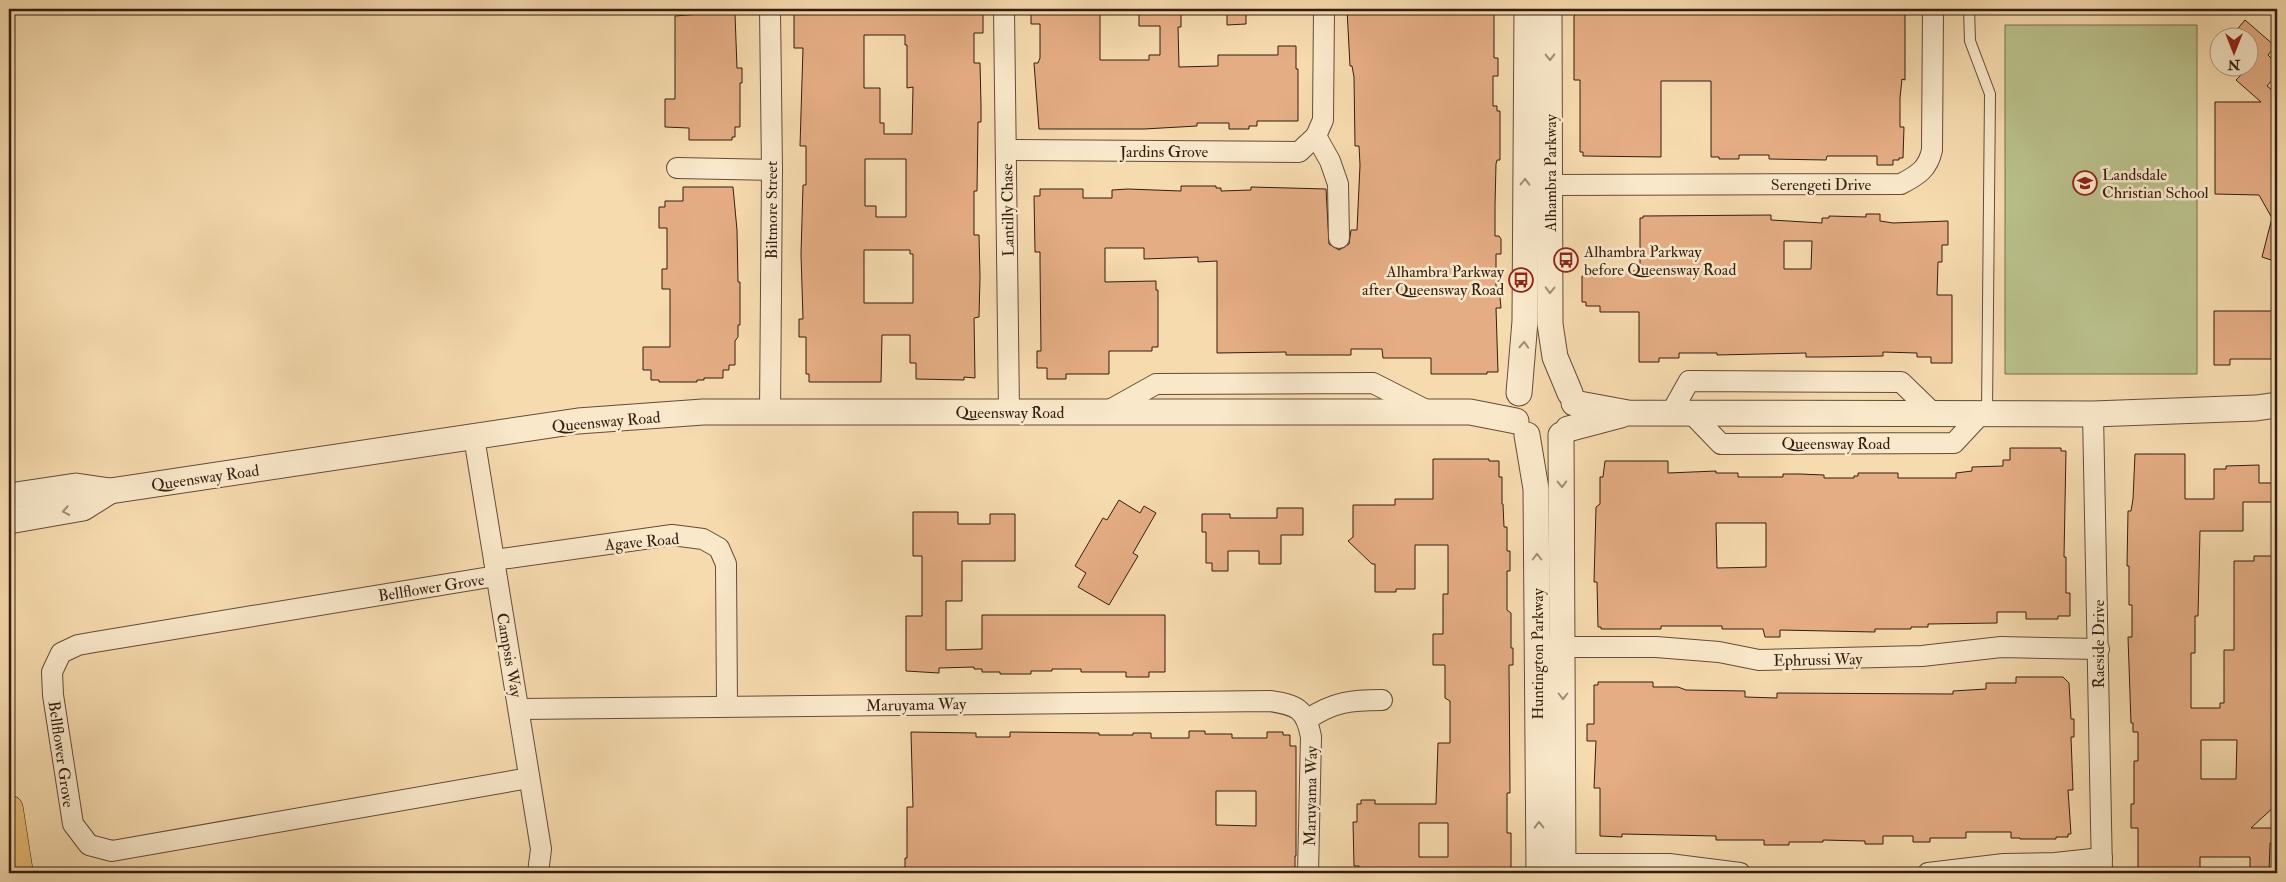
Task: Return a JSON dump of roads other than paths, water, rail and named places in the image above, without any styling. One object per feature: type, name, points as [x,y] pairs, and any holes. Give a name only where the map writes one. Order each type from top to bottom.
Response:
[{"type":"main road","points":[[9,809],[19,873]]},
{"type":"street","name":"Biltmore Street","points":[[770,9],[772,170],[770,412]]},
{"type":"street","name":"Lantilly Chase","points":[[1004,9],[1009,412]]},
{"type":"street","points":[[1324,9],[1324,120],[1316,136],[1330,161],[1338,184],[1338,238]]},
{"type":"street","name":"Alhambra Parkway","points":[[1520,412],[1525,321],[1527,9]]},
{"type":"street","name":"Alhambra Parkway","points":[[1549,9],[1550,324],[1555,357],[1572,398]]},
{"type":"street","name":"Serengeti Drive","points":[[1551,185],[1901,184],[1917,176],[1930,162],[1932,150],[1933,9]]},
{"type":"street","name":"Jardins Grove","points":[[1006,150],[1299,152],[1316,136]]},
{"type":"street","points":[[677,168],[772,170]]},
{"type":"street","points":[[1544,379],[1563,386],[1572,398],[1574,417],[1565,432],[1544,440],[1520,412],[1526,386],[1544,379]]},
{"type":"street","name":"Queensway Road","points":[[1572,398],[1628,413],[2093,414],[2256,408],[2277,405]]},
{"type":"street","name":"Queensway Road","points":[[9,496],[76,486],[110,491],[578,421],[703,412],[1520,412]]},
{"type":"street","name":"Huntington Parkway","points":[[1520,412],[1536,489],[1537,648],[1551,869]]},
{"type":"street","name":"Queensway Road","points":[[1565,432],[1628,413]]},
{"type":"street","name":"Queensway Road","points":[[1681,413],[1721,444],[1731,444],[1954,443],[1984,413]]},
{"type":"street","name":"Raeside Drive","points":[[2093,414],[2102,866]]},
{"type":"street","name":"Huntington Parkway","points":[[1551,869],[1563,647],[1565,432]]},
{"type":"street","name":"Campsis Way","points":[[474,437],[541,849],[538,873]]},
{"type":"street","name":"Queensway Road","points":[[9,521],[82,508],[110,491]]},
{"type":"street","name":"Agave Road","points":[[495,568],[672,536],[703,539],[718,548],[726,564],[727,706]]},
{"type":"street","name":"Bellflower Grove","points":[[495,568],[78,645],[62,653],[52,672],[53,695],[72,824],[89,845],[112,851],[529,778]]},
{"type":"street","name":"Ephrussi Way","points":[[1537,648],[1656,647],[1720,652],[1759,660],[1913,657],[2001,647],[2099,649]]},
{"type":"street","points":[[1308,719],[1324,708],[1340,702],[1382,700]]},
{"type":"street","name":"Maruyama Way","points":[[519,709],[1270,701],[1292,704],[1308,719],[1311,737],[1308,873]]},
{"type":"street","points":[[1928,873],[2004,864],[2055,863],[2102,866]]},
{"type":"street","points":[[1551,869],[1669,864],[1740,873]]},
{"type":"lane","points":[[1969,9],[1970,41],[1990,94],[1984,413]]},
{"type":"place","name":"Landsdale Christian School","points":[[2085,183]]},
{"type":"place","name":"Alhambra Parkway before Queensway Road","points":[[1566,260]]},
{"type":"place","name":"Alhambra Parkway after Queensway Road","points":[[1521,280]]}]
